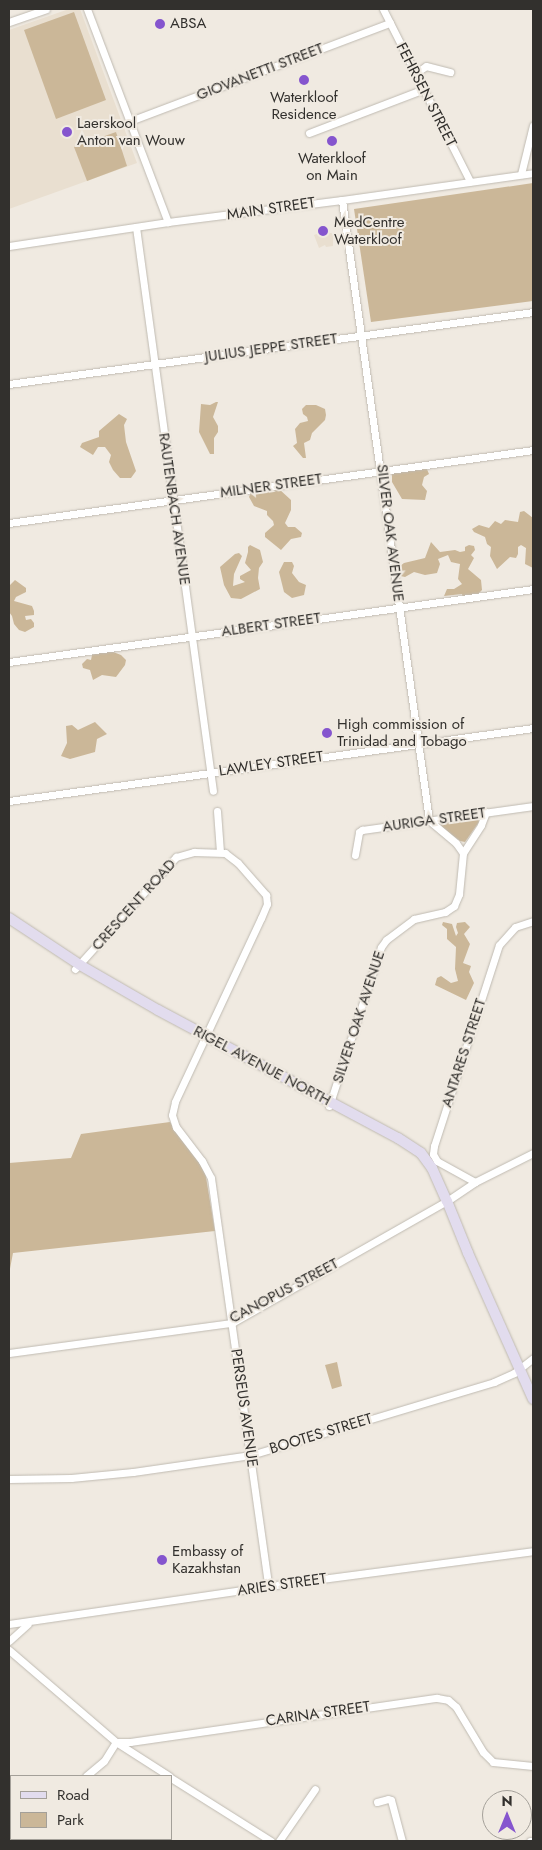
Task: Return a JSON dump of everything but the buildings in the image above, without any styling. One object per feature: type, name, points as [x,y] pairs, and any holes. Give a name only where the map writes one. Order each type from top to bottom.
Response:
[{"type":"main road","name":"RIGEL AVENUE NORTH","points":[[9,918],[78,967]]},
{"type":"main road","name":"RIGEL AVENUE NORTH","points":[[9,923],[78,967],[330,1104],[409,1151],[427,1171],[445,1202],[533,1399]]},
{"type":"street","points":[[9,22],[46,9]]},
{"type":"street","points":[[87,9],[168,222]]},
{"type":"street","name":"FEHRSEN STREET","points":[[383,9],[470,181]]},
{"type":"street","name":"GIOVANETTI STREET","points":[[130,121],[390,23]]},
{"type":"street","points":[[416,73],[426,66],[450,72]]},
{"type":"street","points":[[309,134],[424,89]]},
{"type":"street","points":[[521,174],[533,125]]},
{"type":"street","name":"MAIN STREET","points":[[9,246],[168,222],[342,200],[533,172]]},
{"type":"street","name":"SILVER OAK AVENUE","points":[[342,200],[382,469],[399,608],[429,820]]},
{"type":"street","name":"RAUTENBACH AVENUE","points":[[136,227],[213,791]]},
{"type":"street","name":"JULIUS JEPPE STREET","points":[[9,384],[533,312]]},
{"type":"street","name":"MILNER STREET","points":[[9,523],[382,469],[533,450]]},
{"type":"street","name":"ALBERT STREET","points":[[9,662],[533,589]]},
{"type":"street","name":"LAWLEY STREET","points":[[9,801],[533,728]]},
{"type":"street","name":"AURIGA STREET","points":[[356,855],[361,830],[533,806]]},
{"type":"street","points":[[205,1037],[267,900],[264,892],[238,863],[220,852],[217,811]]},
{"type":"street","name":"SILVER OAK AVENUE","points":[[330,1104],[381,947],[414,919],[445,912],[454,906],[459,894],[462,853],[486,812]]},
{"type":"street","points":[[429,820],[456,843],[462,853]]},
{"type":"street","name":"CRESCENT ROAD","points":[[78,967],[176,857],[194,852],[220,852]]},
{"type":"street","name":"ANTARES STREET","points":[[475,1182],[435,1159],[434,1146],[499,945],[515,927],[533,921]]},
{"type":"street","name":"PERSEUS AVENUE","points":[[205,1037],[175,1102],[172,1114],[176,1127],[202,1161],[211,1178],[268,1586]]},
{"type":"street","name":"CANOPUS STREET","points":[[9,1354],[232,1322],[445,1202],[475,1182],[533,1153]]},
{"type":"street","name":"BOOTES STREET","points":[[9,1479],[71,1478],[133,1472],[251,1455],[484,1385],[520,1369],[533,1358]]},
{"type":"street","name":"ARIES STREET","points":[[9,1624],[268,1586],[533,1551]]},
{"type":"street","points":[[9,1641],[19,1630],[31,1622]]},
{"type":"street","points":[[9,1650],[116,1742],[167,1775]]},
{"type":"street","name":"CARINA STREET","points":[[116,1742],[130,1742],[437,1698],[448,1700],[456,1708],[483,1752],[493,1762],[533,1766]]},
{"type":"street","points":[[87,1775],[104,1761],[116,1742]]},
{"type":"street","points":[[172,1778],[271,1841]]},
{"type":"street","points":[[280,1841],[315,1789]]},
{"type":"street","points":[[377,1802],[391,1800],[402,1841]]},
{"type":"shaded area","name":"Laerskool Anton van Wouw","points":[[69,9],[80,9],[137,163],[9,209],[9,30]]},
{"type":"shaded area","name":"MedCentre Waterkloof","points":[[333,233],[333,246],[326,247],[325,245],[319,248],[314,235]]},
{"type":"green space","points":[[74,12],[106,100],[56,119],[24,30]]},
{"type":"green space","points":[[116,132],[127,166],[87,181],[74,147]]},
{"type":"green space","points":[[533,183],[533,301],[371,322],[354,209]]},
{"type":"green space","points":[[218,402],[213,417],[218,426],[218,432],[214,438],[214,454],[210,454],[199,432],[201,404],[210,405]]},
{"type":"green space","points":[[306,405],[316,405],[325,409],[326,415],[325,420],[312,433],[310,440],[304,443],[306,458],[303,458],[293,446],[297,443],[295,429],[300,423],[308,421],[302,409]]},
{"type":"green space","points":[[119,414],[127,419],[124,425],[126,442],[136,471],[131,478],[120,478],[113,470],[109,462],[111,455],[105,447],[98,447],[93,455],[80,447],[82,443],[99,437],[99,431]]},
{"type":"green space","points":[[426,467],[429,474],[424,477],[422,485],[427,491],[425,500],[402,499],[392,482],[392,470]]},
{"type":"green space","points":[[271,487],[279,489],[291,500],[291,510],[285,523],[288,527],[295,527],[302,533],[301,537],[291,539],[281,550],[265,537],[265,533],[274,525],[267,515],[267,511],[254,506],[249,497],[251,492]]},
{"type":"green space","points":[[524,511],[533,518],[533,568],[525,564],[526,548],[521,545],[518,547],[516,558],[510,557],[497,569],[490,556],[491,547],[487,544],[485,537],[474,532],[472,529],[479,525],[489,528],[495,521],[501,524],[505,520],[518,522],[520,512]]},
{"type":"green space","points":[[431,542],[440,552],[455,550],[460,552],[465,551],[465,547],[469,545],[474,546],[475,550],[471,555],[474,558],[468,569],[481,580],[482,590],[469,603],[463,600],[462,594],[444,596],[447,589],[454,589],[462,584],[458,579],[460,564],[451,562],[448,555],[438,559],[440,564],[437,573],[425,575],[414,572],[405,577],[396,575],[395,570],[404,563],[425,558]]},
{"type":"green space","points":[[250,545],[260,550],[263,562],[259,568],[260,589],[241,599],[231,598],[224,585],[220,567],[235,554],[239,553],[242,556],[234,574],[233,586],[245,582],[240,579],[240,576],[251,570],[245,563]]},
{"type":"green space","points":[[284,562],[292,562],[294,566],[292,573],[299,582],[306,585],[304,595],[292,598],[284,592],[279,572]]},
{"type":"green space","points":[[15,580],[26,588],[26,592],[16,597],[14,601],[32,606],[34,611],[34,615],[25,616],[26,620],[31,619],[34,627],[25,632],[19,630],[14,624],[9,612],[9,586]]},
{"type":"green space","points":[[108,650],[121,655],[126,660],[125,665],[116,677],[102,675],[93,680],[90,670],[83,668],[82,664],[87,659],[91,660],[92,655]]},
{"type":"green space","points":[[95,722],[107,734],[97,739],[95,752],[70,759],[61,756],[67,743],[66,726],[72,725],[78,730]]},
{"type":"green space","points":[[478,817],[479,822],[465,842],[460,841],[440,826],[444,821]]},
{"type":"green space","points":[[443,922],[452,924],[456,936],[458,933],[457,923],[465,922],[470,927],[464,934],[470,944],[463,963],[471,966],[469,972],[474,983],[466,1000],[435,985],[437,978],[441,976],[451,983],[458,981],[455,969],[456,947],[447,939],[447,929],[442,925]]},
{"type":"green space","points":[[170,1122],[205,1171],[215,1231],[13,1253],[9,1274],[9,1163],[71,1158],[81,1134]]},
{"type":"green space","points":[[337,1362],[342,1386],[332,1389],[325,1365]]},
{"type":"place","name":"ABSA","points":[[160,24]]},
{"type":"place","name":"Waterkloof Residence","points":[[304,80]]},
{"type":"place","name":"Laerskool Anton van Wouw","points":[[67,132]]},
{"type":"place","name":"Waterkloof on Main","points":[[332,141]]},
{"type":"place","name":"MedCentre Waterkloof","points":[[323,231]]},
{"type":"place","name":"High commission of Trinidad and Tobago","points":[[327,733]]},
{"type":"place","name":"Embassy of Kazakhstan","points":[[162,1560]]}]
